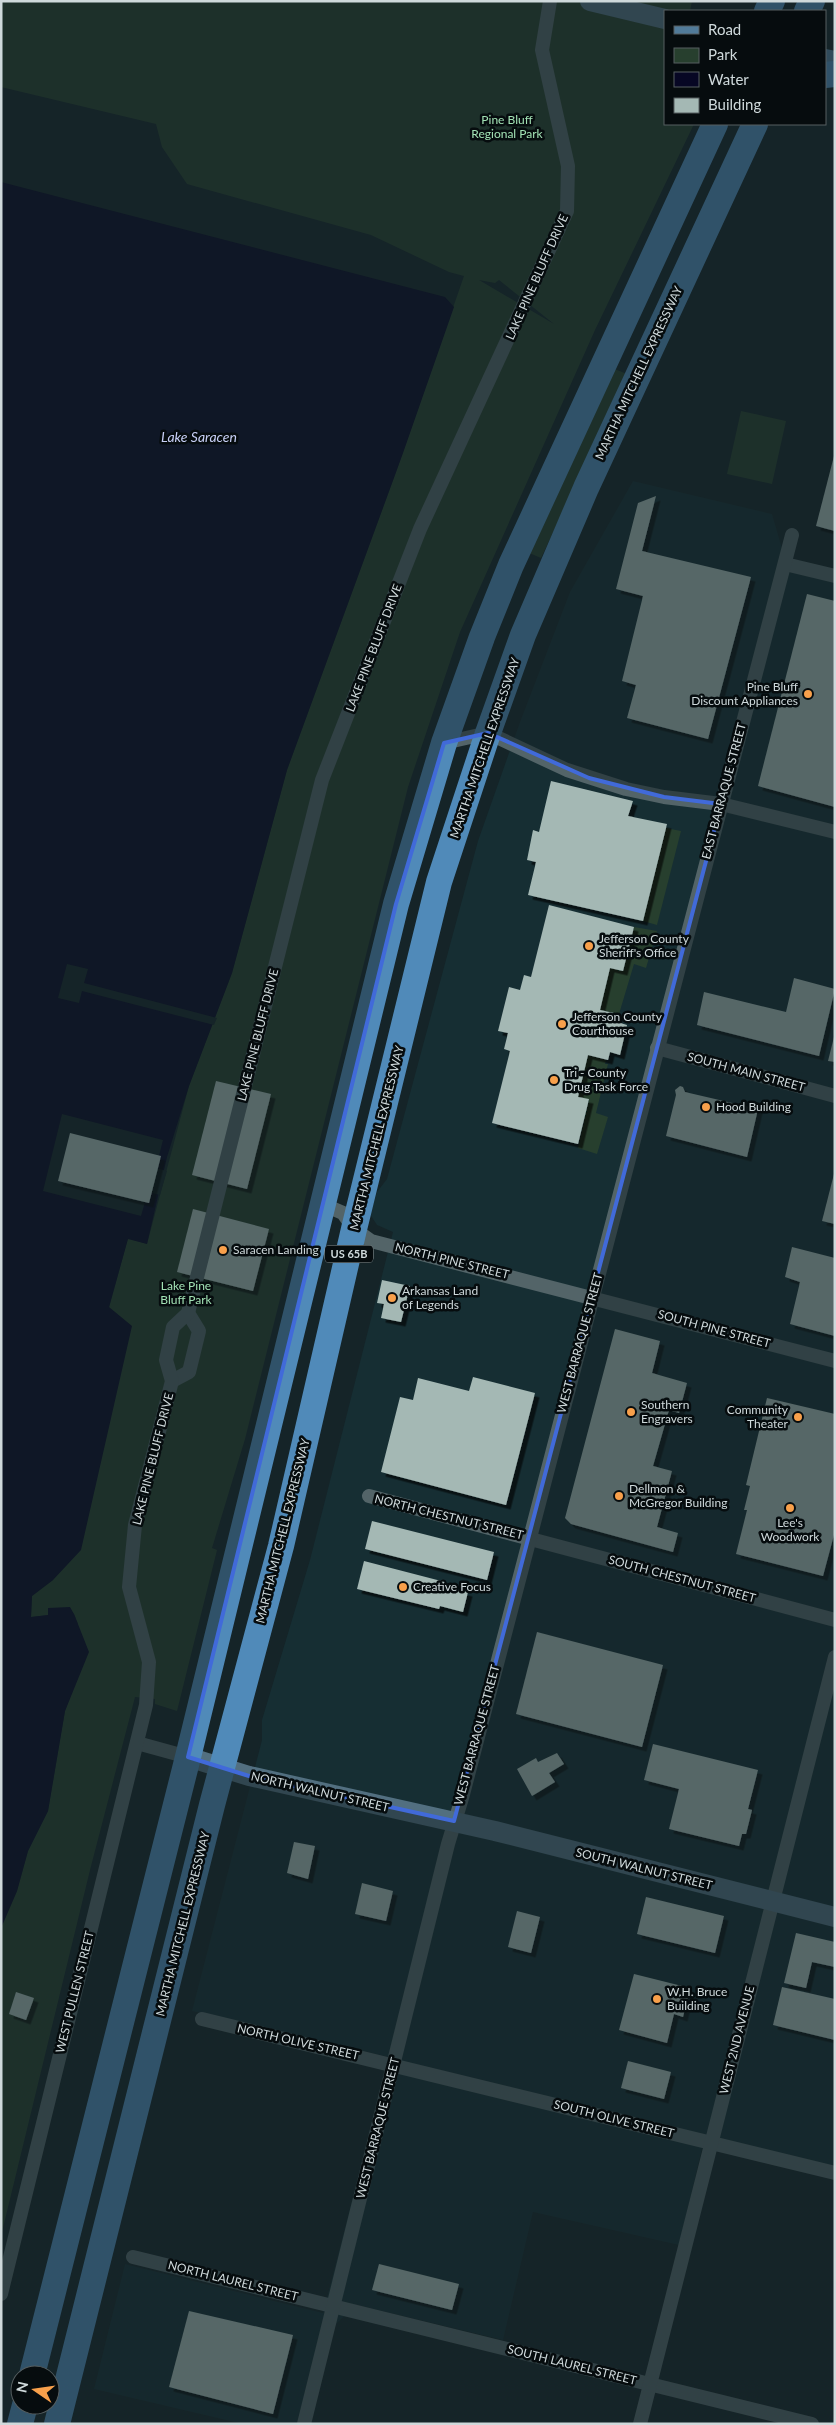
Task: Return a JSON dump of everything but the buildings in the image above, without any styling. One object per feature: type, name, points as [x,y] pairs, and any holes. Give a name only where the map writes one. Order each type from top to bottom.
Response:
[{"type":"highway","name":"US 65B","points":[[35,2365],[188,1757],[396,904],[444,743],[482,637],[511,564],[715,125]]},
{"type":"highway","name":"MARTHA MITCHELL EXPRESSWAY","points":[[57,2424],[222,1767],[281,1546],[354,1229],[439,882],[488,733],[523,635],[586,488],[755,126]]},
{"type":"street","name":"LAKE PINE BLUFF DRIVE","points":[[136,1743],[146,1705],[149,1662],[129,1587],[134,1534],[172,1381],[166,1360],[173,1327],[188,1312],[322,780],[420,529],[567,211],[568,166],[542,50],[550,1]]},
{"type":"street","points":[[590,1],[664,19]]},
{"type":"street","name":"EAST BARRAQUE STREET","points":[[657,1048],[792,535]]},
{"type":"street","points":[[785,564],[835,576]]},
{"type":"street","points":[[444,743],[488,733],[567,770],[589,778],[664,797],[721,804],[835,832]]},
{"type":"street","name":"SOUTH MAIN STREET","points":[[657,1048],[835,1096]]},
{"type":"street","name":"WEST BARRAQUE STREET","points":[[304,2424],[454,1822],[657,1048]]},
{"type":"street","name":"NORTH PINE STREET","points":[[322,1204],[343,1213],[354,1229],[371,1240],[593,1297]]},
{"type":"street","name":"SOUTH PINE STREET","points":[[593,1297],[835,1361]]},
{"type":"street","name":"LAKE PINE BLUFF DRIVE","points":[[172,1381],[189,1372],[200,1331],[188,1312]]},
{"type":"street","name":"NORTH CHESTNUT STREET","points":[[369,1496],[529,1537]]},
{"type":"street","name":"SOUTH CHESTNUT STREET","points":[[529,1537],[835,1620]]},
{"type":"street","name":"WEST 2ND AVENUE","points":[[640,2424],[835,1657]]},
{"type":"street","points":[[136,1743],[188,1757]]},
{"type":"street","name":"WEST PULLEN STREET","points":[[1,2294],[136,1743]]},
{"type":"street","name":"NORTH WALNUT STREET","points":[[188,1757],[265,1780],[454,1822]]},
{"type":"street","name":"SOUTH WALNUT STREET","points":[[454,1822],[835,1917]]},
{"type":"street","name":"NORTH OLIVE STREET","points":[[202,2019],[394,2065]]},
{"type":"street","name":"SOUTH OLIVE STREET","points":[[394,2065],[835,2174]]},
{"type":"street","name":"NORTH LAUREL STREET","points":[[133,2257],[332,2306]]},
{"type":"street","name":"SOUTH LAUREL STREET","points":[[332,2306],[812,2424]]},
{"type":"highlighted area","points":[[488,733],[589,778],[664,797],[721,804],[454,1821],[249,1776],[188,1757],[396,904],[444,743]]},
{"type":"shaded area","points":[[633,481],[772,514],[788,569],[835,582],[835,2168],[705,2136],[679,2245],[533,2212],[503,2340],[357,2305],[319,2339],[298,2424],[243,2424],[94,2389],[125,2264],[323,2313],[389,2057],[192,2011],[262,1740],[262,1720],[310,1560],[393,1232],[377,1225],[370,1214],[377,1192],[387,1179],[478,841],[520,722],[570,592]]},
{"type":"green space","points":[[1,1],[692,1],[690,10],[664,10],[664,125],[694,125],[595,330],[460,632],[408,787],[245,1439],[212,1548],[217,1550],[177,1711],[155,1704],[155,1699],[135,1697],[90,1870],[1,2236],[1,1928],[17,1891],[28,1851],[48,1811],[65,1711],[75,1684],[78,1624],[74,1614],[48,1609],[49,1615],[31,1617],[32,1596],[53,1580],[109,1308],[128,1238],[147,1244],[189,1086],[232,973],[287,770],[395,475],[464,276],[449,272],[371,235],[187,184],[162,147],[156,124],[1,87]],"holes":[[[479,280],[495,283],[499,280],[554,324]]]},
{"type":"green space","points":[[612,368],[627,374],[541,558],[527,552]]},
{"type":"green space","points":[[741,411],[786,421],[772,484],[727,474]]},
{"type":"green space","points":[[666,828],[681,831],[657,925],[643,921]]},
{"type":"green space","points":[[634,927],[657,931],[646,968],[634,964],[619,1014],[600,1010],[610,968],[623,971]]},
{"type":"green space","points":[[588,1055],[606,1060],[605,1064],[608,1064],[596,1113],[608,1117],[597,1154],[578,1148],[589,1100],[578,1097]]},
{"type":"water","name":"Lake Saracen","points":[[1,182],[445,297],[454,307],[403,453],[287,770],[232,973],[189,1086],[167,1157],[147,1244],[128,1239],[109,1307],[132,1326],[81,1550],[53,1580],[32,1596],[31,1617],[48,1615],[48,1608],[70,1607],[89,1652],[65,1711],[48,1811],[28,1851],[17,1891],[1,1928]]},
{"type":"pier","points":[[67,964],[88,969],[84,983],[217,1018],[214,1025],[82,991],[79,1003],[58,998]]},
{"type":"pier","points":[[62,1114],[163,1140],[156,1168],[167,1171],[160,1195],[148,1192],[141,1216],[43,1191]]},
{"type":"place","name":"Pine Bluff Discount Appliances","points":[[808,694]]},
{"type":"place","name":"Jefferson County Sheriff's Office","points":[[589,946]]},
{"type":"place","name":"Jefferson County Courthouse","points":[[562,1024]]},
{"type":"place","name":"Tri - County Drug Task Force","points":[[554,1080]]},
{"type":"place","name":"Hood Building","points":[[706,1107]]},
{"type":"place","name":"Saracen Landing","points":[[223,1250]]},
{"type":"place","name":"Arkansas Land of Legends","points":[[392,1298]]},
{"type":"place","name":"Southern Engravers","points":[[631,1412]]},
{"type":"place","name":"Community Theater","points":[[798,1417]]},
{"type":"place","name":"Dellmon & McGregor Building","points":[[619,1496]]},
{"type":"place","name":"Lee's Woodwork","points":[[790,1508]]},
{"type":"place","name":"Creative Focus","points":[[403,1587]]},
{"type":"place","name":"W.H. Bruce Building","points":[[657,1999]]},
{"type":"park label","name":"Pine Bluff Regional Park","points":[[507,127]]},
{"type":"park label","name":"Lake Pine Bluff Park","points":[[186,1293]]}]
